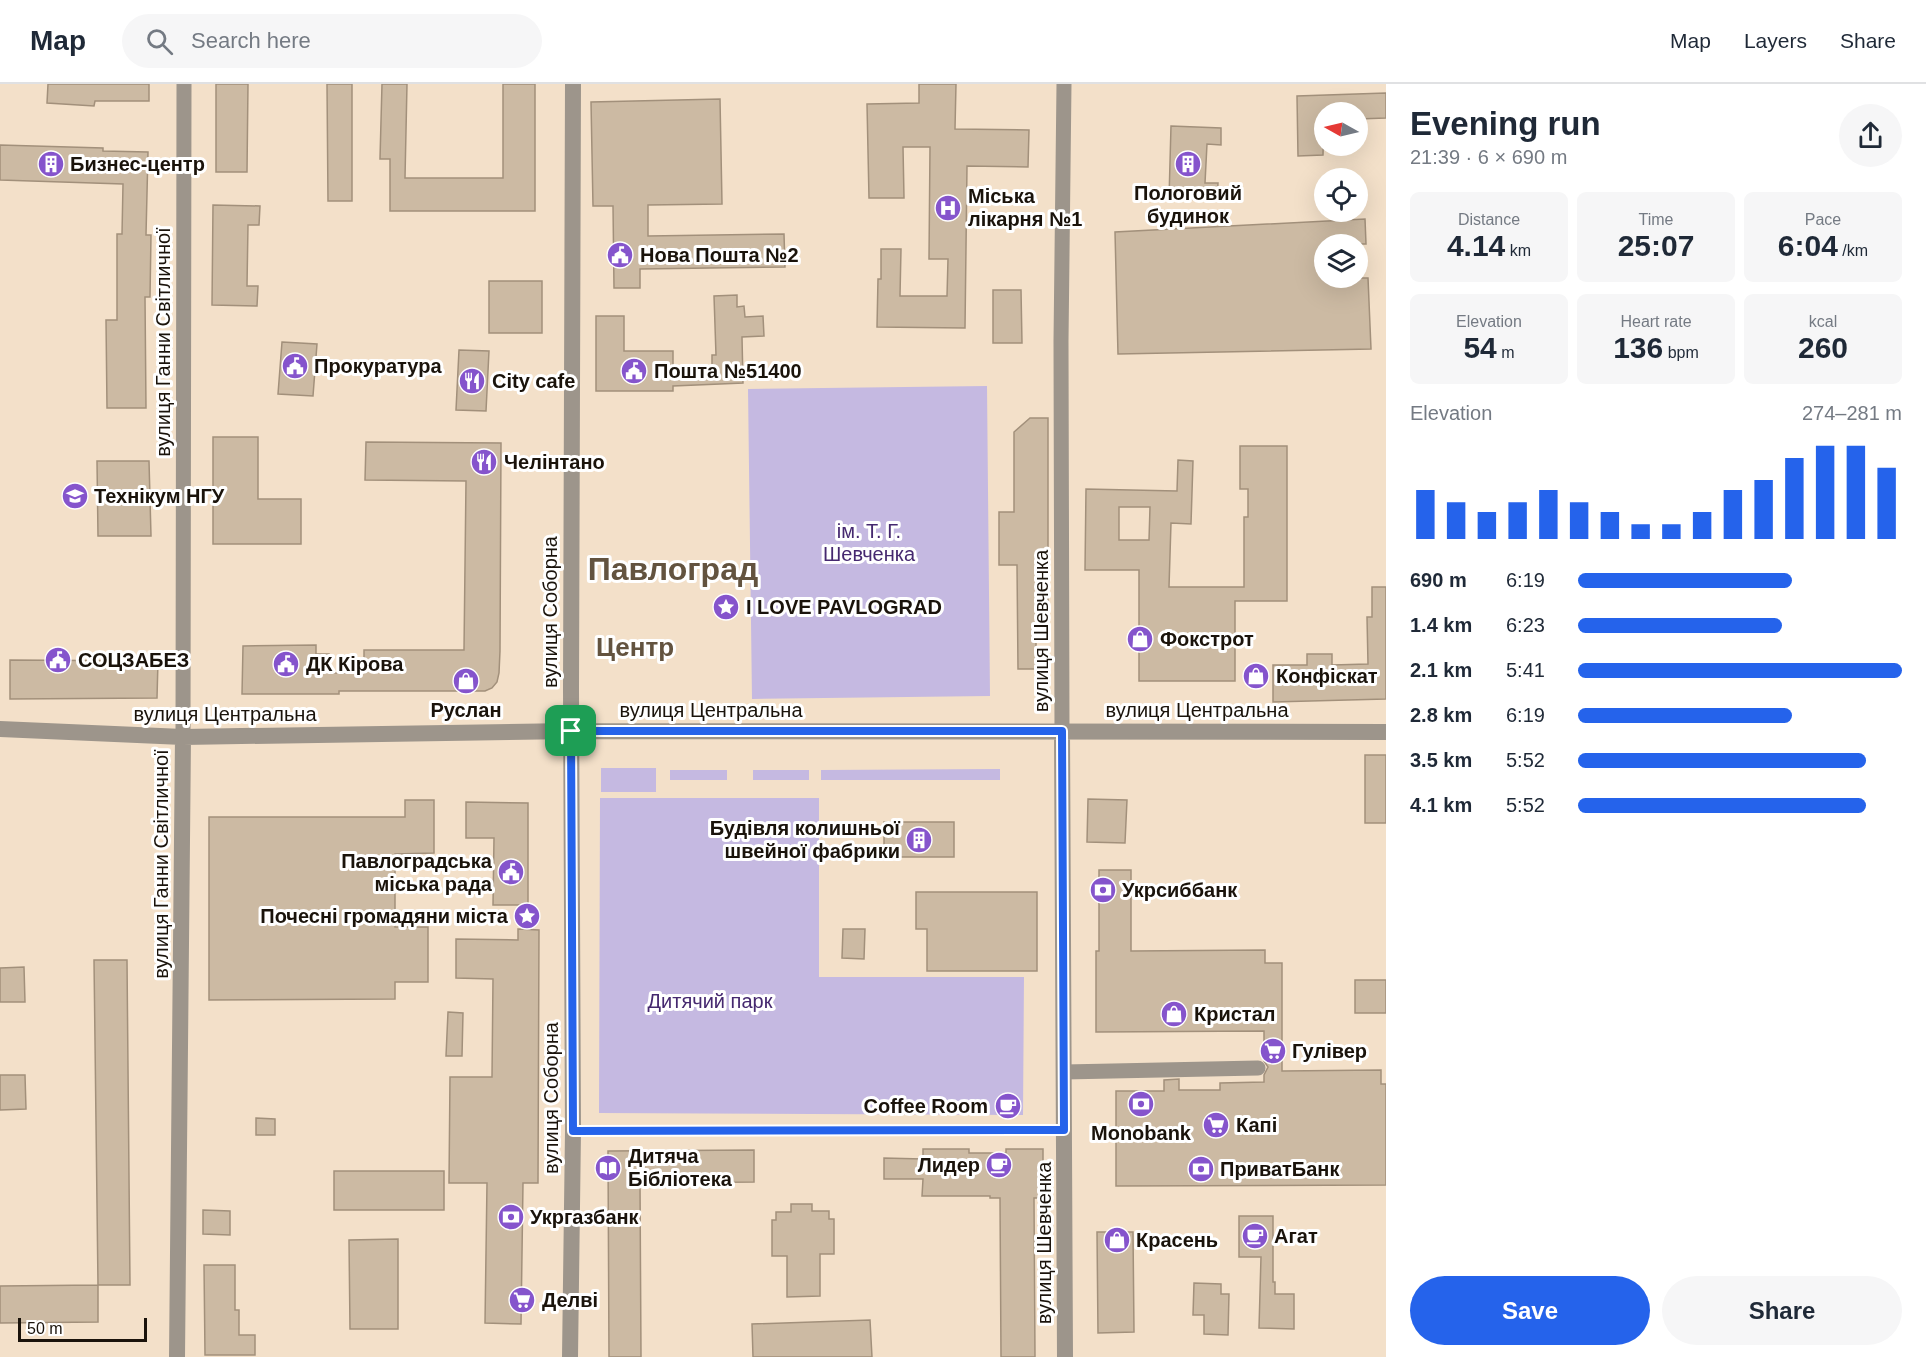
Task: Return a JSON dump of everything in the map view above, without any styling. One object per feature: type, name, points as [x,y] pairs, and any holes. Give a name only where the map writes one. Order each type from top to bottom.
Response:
[{"type":"street","name":"вулиця Ганни Світличної","points":[[177,1357],[183,737],[184,84]]},
{"type":"street","name":"вулиця Соборна","points":[[570,1357],[573,1131],[571,731],[573,84]]},
{"type":"street","name":"вулиця Шевченка","points":[[1064,84],[1061,341],[1065,1357]]},
{"type":"street","name":"вулиця Центральна","points":[[0,729],[183,737],[571,731],[1386,732]]},
{"type":"street","points":[[1064,1072],[1258,1068]]},
{"type":"street","points":[[573,1131],[1064,1130]]},
{"type":"green space","name":"ім. Т. Г. Шевченка","points":[[987,386],[990,696],[752,699],[748,389]]},
{"type":"green space","points":[[601,768],[656,768],[656,792],[601,792]]},
{"type":"green space","points":[[1000,769],[1000,780],[821,780],[821,770]]},
{"type":"green space","points":[[670,770],[727,770],[727,780],[670,780]]},
{"type":"green space","points":[[753,770],[809,770],[809,780],[753,780]]},
{"type":"green space","name":"Дитячий парк","points":[[600,798],[819,798],[819,977],[1024,977],[1023,1115],[599,1113]]},
{"type":"building","points":[[48,84],[149,84],[149,101],[95,101],[94,106],[47,103]]},
{"type":"building","points":[[216,84],[248,84],[247,172],[216,172]]},
{"type":"building","points":[[327,84],[352,84],[352,201],[328,201]]},
{"type":"building","points":[[382,84],[407,84],[405,178],[503,178],[503,84],[535,84],[535,211],[390,211],[390,159],[380,159]]},
{"type":"building","name":"Міська лікарня №1","points":[[919,84],[956,84],[955,129],[1029,130],[1028,167],[967,166],[965,328],[877,327],[881,249],[901,249],[900,296],[947,296],[948,259],[929,259],[930,147],[903,147],[904,198],[869,198],[867,104],[919,103]]},
{"type":"building","points":[[1386,93],[1386,118],[1368,119],[1368,102],[1314,102],[1314,155],[1298,156],[1297,96]]},
{"type":"building","points":[[720,99],[722,204],[648,205],[648,236],[784,234],[785,267],[640,269],[640,288],[614,288],[613,206],[593,206],[591,102]]},
{"type":"building","name":"Пологовий будинок","points":[[1171,126],[1221,128],[1221,145],[1207,144],[1205,183],[1218,183],[1217,200],[1169,199]]},
{"type":"building","points":[[0,145],[103,148],[103,151],[148,152],[146,235],[151,235],[150,297],[145,297],[146,408],[107,408],[106,320],[117,320],[117,234],[122,234],[123,184],[0,180]]},
{"type":"building","points":[[213,205],[260,206],[259,225],[248,225],[247,286],[258,286],[257,306],[212,305]]},
{"type":"building","points":[[1314,222],[1365,222],[1366,234],[1314,234],[1314,288],[1368,288],[1368,278],[1371,349],[1118,354],[1115,232]]},
{"type":"building","points":[[489,281],[542,281],[542,333],[489,333]]},
{"type":"building","points":[[993,290],[1021,290],[1022,343],[993,343]]},
{"type":"building","points":[[737,295],[737,307],[744,306],[745,317],[763,316],[764,336],[742,337],[743,383],[673,386],[673,391],[596,391],[596,316],[624,316],[624,351],[673,351],[673,368],[712,367],[712,355],[716,355],[714,296]]},
{"type":"building","points":[[282,342],[317,344],[313,396],[278,394]]},
{"type":"building","name":"City cafe","points":[[459,350],[489,351],[486,411],[456,410]]},
{"type":"building","points":[[1030,418],[1048,418],[1048,626],[1036,626],[1036,669],[1018,669],[1017,565],[999,565],[999,512],[1014,512],[1014,432]]},
{"type":"building","points":[[213,437],[258,437],[258,499],[301,499],[301,544],[213,544]]},
{"type":"building","points":[[366,442],[501,443],[500,651],[497,682],[485,691],[339,691],[339,694],[242,694],[243,646],[316,645],[316,654],[329,654],[329,673],[364,673],[364,650],[464,650],[466,481],[365,480]]},
{"type":"building","points":[[1240,446],[1287,446],[1287,601],[1235,601],[1235,681],[1139,681],[1139,570],[1085,570],[1086,489],[1177,491],[1178,460],[1193,461],[1191,524],[1171,523],[1169,587],[1244,587],[1244,517],[1248,517],[1248,489],[1240,489]],"holes":[[[1119,507],[1150,507],[1149,540],[1119,540]]]},
{"type":"building","points":[[97,461],[149,461],[151,536],[98,536]]},
{"type":"building","points":[[1372,587],[1386,587],[1386,699],[1273,702],[1273,665],[1307,665],[1307,654],[1332,654],[1332,665],[1368,664],[1367,617],[1372,617]]},
{"type":"building","points":[[10,660],[158,661],[157,698],[10,699]]},
{"type":"building","points":[[1365,755],[1386,755],[1386,823],[1365,823]]},
{"type":"building","points":[[1088,799],[1127,800],[1125,843],[1087,842]]},
{"type":"building","points":[[405,800],[434,800],[434,853],[395,854],[395,927],[428,927],[428,982],[395,982],[395,999],[209,1000],[209,817],[405,817]]},
{"type":"building","name":"Павлоградська міська рада","points":[[466,802],[528,803],[528,905],[493,905],[494,838],[466,838]]},
{"type":"building","name":"Будівля колишньої швейної фабрики","points":[[884,822],[954,822],[954,857],[884,857]]},
{"type":"building","name":"Гулівер","points":[[1099,870],[1131,870],[1131,951],[1265,950],[1265,963],[1282,963],[1282,1071],[1381,1070],[1381,1084],[1386,1084],[1386,1185],[1116,1186],[1116,1091],[1164,1091],[1164,1080],[1179,1079],[1179,1090],[1220,1090],[1220,1083],[1264,1082],[1264,1075],[1268,1067],[1264,1061],[1264,1031],[1096,1032]]},
{"type":"building","points":[[916,892],[1037,892],[1037,971],[927,971],[927,929],[916,929]]},
{"type":"building","points":[[518,929],[539,930],[538,1183],[523,1183],[521,1324],[485,1323],[487,1183],[449,1183],[450,1077],[492,1077],[493,979],[456,978],[456,939],[518,940]]},
{"type":"building","points":[[843,929],[865,929],[864,959],[842,958]]},
{"type":"building","points":[[94,960],[127,960],[130,1285],[98,1285]]},
{"type":"building","points":[[24,967],[25,1002],[0,1002],[0,968]]},
{"type":"building","points":[[1355,980],[1386,980],[1386,1013],[1355,1013]]},
{"type":"building","points":[[448,1012],[463,1013],[462,1056],[446,1056]]},
{"type":"building","points":[[0,1075],[25,1075],[26,1109],[0,1110]]},
{"type":"building","points":[[256,1118],[275,1119],[275,1135],[256,1135]]},
{"type":"building","points":[[923,1149],[969,1149],[969,1153],[1006,1153],[1006,1149],[1043,1149],[1043,1198],[1034,1198],[1035,1357],[1001,1357],[1000,1198],[922,1196],[923,1179],[884,1179],[884,1158],[923,1159]]},
{"type":"building","points":[[754,1150],[754,1182],[640,1183],[641,1357],[609,1357],[608,1151]]},
{"type":"building","points":[[334,1171],[444,1171],[444,1210],[334,1210]]},
{"type":"building","points":[[791,1204],[812,1204],[812,1211],[829,1211],[829,1219],[834,1219],[834,1254],[820,1254],[820,1296],[787,1297],[787,1256],[772,1256],[772,1220],[776,1220],[776,1212],[791,1212]]},
{"type":"building","points":[[203,1210],[230,1211],[230,1235],[203,1234]]},
{"type":"building","points":[[1239,1216],[1273,1216],[1275,1294],[1294,1294],[1294,1329],[1259,1328],[1261,1257],[1239,1257]]},
{"type":"building","points":[[1097,1232],[1133,1232],[1134,1332],[1098,1333]]},
{"type":"building","points":[[398,1239],[398,1329],[350,1329],[349,1240]]},
{"type":"building","points":[[204,1265],[235,1265],[235,1310],[239,1310],[239,1335],[255,1335],[255,1355],[205,1355]]},
{"type":"building","points":[[1194,1283],[1221,1284],[1221,1294],[1229,1294],[1228,1335],[1204,1334],[1204,1315],[1193,1315]]},
{"type":"building","points":[[98,1285],[98,1322],[0,1323],[0,1286]]},
{"type":"building","points":[[870,1320],[872,1357],[753,1357],[752,1324]]},
{"type":"place","name":"Бизнес-центр","points":[[51,164]]},
{"type":"place","name":"Пологовий будинок","points":[[1188,164]]},
{"type":"place","name":"Міська лікарня №1","points":[[948,208]]},
{"type":"place","name":"Нова Пошта №2","points":[[620,255]]},
{"type":"place","name":"Прокуратура","points":[[295,366]]},
{"type":"place","name":"Пошта №51400","points":[[634,371]]},
{"type":"place","name":"City cafe","points":[[472,381]]},
{"type":"place","name":"Челінтано","points":[[484,462]]},
{"type":"place","name":"Технікум НГУ","points":[[75,496]]},
{"type":"place","name":"I LOVE PAVLOGRAD","points":[[726,607]]},
{"type":"place","name":"Фокстрот","points":[[1140,639]]},
{"type":"place","name":"СОЦЗАБЕЗ","points":[[58,660]]},
{"type":"place","name":"ДК Кірова","points":[[286,664]]},
{"type":"place","name":"Конфіскат","points":[[1256,676]]},
{"type":"place","name":"Руслан","points":[[466,681]]},
{"type":"place","name":"Будівля колишньої швейної фабрики","points":[[919,840]]},
{"type":"place","name":"Павлоградська міська рада","points":[[511,872]]},
{"type":"place","name":"Укрсиббанк","points":[[1103,890]]},
{"type":"place","name":"Почесні громадяни міста","points":[[527,916]]},
{"type":"place","name":"Кристал","points":[[1174,1014]]},
{"type":"place","name":"Гулівер","points":[[1273,1051]]},
{"type":"place","name":"Monobank","points":[[1141,1104]]},
{"type":"place","name":"Coffee Room","points":[[1008,1106]]},
{"type":"place","name":"Капі","points":[[1216,1125]]},
{"type":"place","name":"Лидер","points":[[999,1165]]},
{"type":"place","name":"Дитяча Бiблiотека","points":[[608,1168]]},
{"type":"place","name":"ПриватБанк","points":[[1201,1169]]},
{"type":"place","name":"Укргазбанк","points":[[511,1217]]},
{"type":"place","name":"Агат","points":[[1255,1236]]},
{"type":"place","name":"Красень","points":[[1117,1240]]},
{"type":"place","name":"Делві","points":[[522,1300]]},
{"type":"district","name":"Павлоград","points":[[673,569]]},
{"type":"district","name":"Центр","points":[[635,647]]},
{"type":"route","points":[[571,731],[1062,731],[1064,1130],[573,1131],[571,731]]}]
